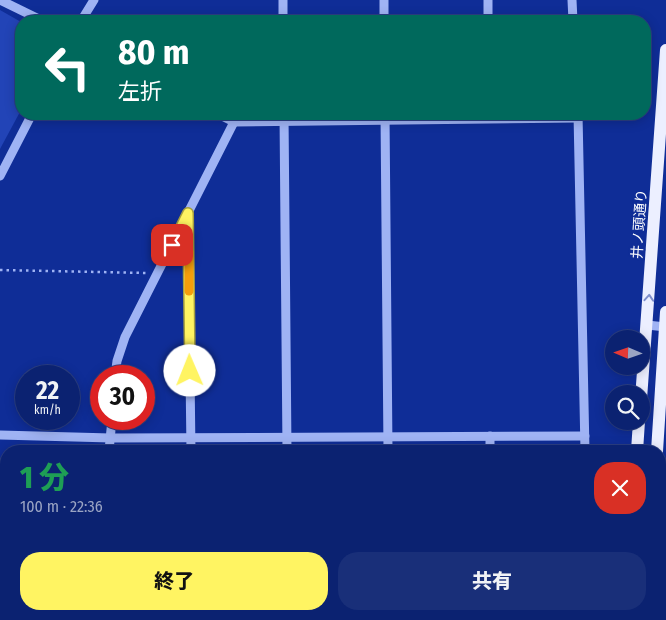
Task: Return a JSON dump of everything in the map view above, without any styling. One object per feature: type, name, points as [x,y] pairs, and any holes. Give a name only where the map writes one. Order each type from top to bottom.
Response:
[{"type":"main road","name":"井ノ頭通り","points":[[642,385],[666,50]]},
{"type":"main road","points":[[657,445],[666,312]]},
{"type":"main road","points":[[637,445],[638,430]]},
{"type":"street","points":[[0,0],[31,15]]},
{"type":"street","points":[[85,15],[94,0]]},
{"type":"street","points":[[283,0],[283,15]]},
{"type":"street","points":[[384,0],[384,15]]},
{"type":"street","points":[[488,0],[488,15]]},
{"type":"street","points":[[572,0],[573,15]]},
{"type":"street","points":[[0,176],[29,120]]},
{"type":"street","points":[[230,120],[234,122],[254,120]]},
{"type":"street","points":[[284,120],[287,445]]},
{"type":"street","points":[[386,120],[388,445]]},
{"type":"street","points":[[578,120],[585,445]]},
{"type":"street","points":[[116,365],[125,337],[234,122]]},
{"type":"street","points":[[188,213],[191,445]]},
{"type":"street","points":[[648,325],[666,327]]},
{"type":"street","points":[[110,445],[111,430]]},
{"type":"street","points":[[0,435],[111,438],[585,436]]},
{"type":"street","points":[[490,436],[490,445]]},
{"type":"path","points":[[0,270],[158,273]]},
{"type":"shaded area","points":[[0,10],[15,19],[16,120],[0,149]]},
{"type":"slow traffic","points":[[189,252],[189,291]]},
{"type":"route","points":[[172,245],[188,213],[190,371]]}]
